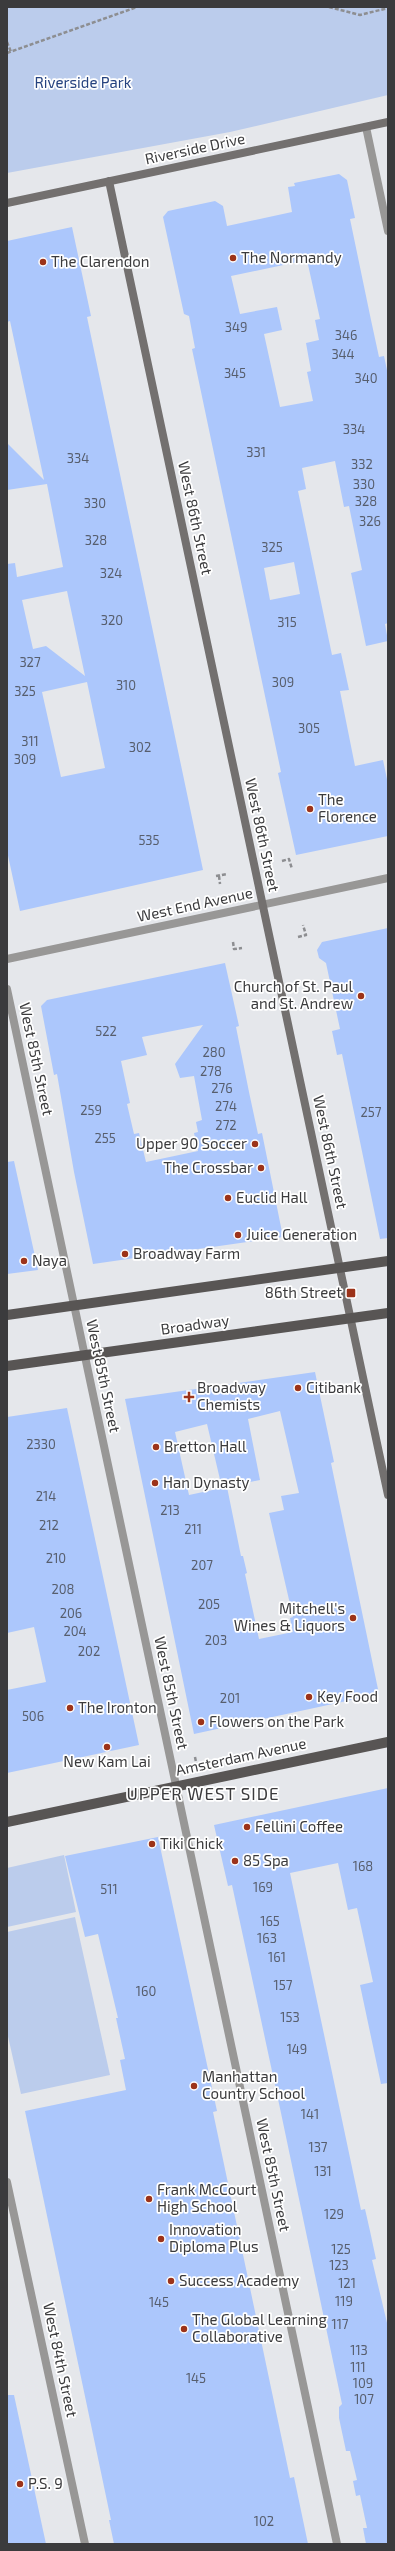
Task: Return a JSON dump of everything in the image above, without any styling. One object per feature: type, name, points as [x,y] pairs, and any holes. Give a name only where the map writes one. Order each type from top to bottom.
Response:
[{"type":"main road","name":"Riverside Drive","points":[[7,203],[388,122]]},
{"type":"main road","name":"West 86th Street","points":[[109,181],[388,1496]]},
{"type":"main road","points":[[7,1315],[388,1261]]},
{"type":"main road","name":"Broadway","points":[[7,1366],[388,1313]]},
{"type":"main road","name":"Amsterdam Avenue","points":[[7,1822],[388,1742]]},
{"type":"street","points":[[366,127],[388,231]]},
{"type":"street","name":"West End Avenue","points":[[7,959],[388,878]]},
{"type":"street","name":"West 85th Street","points":[[7,989],[337,2544]]},
{"type":"street","name":"West 84th Street","points":[[7,2182],[85,2544]]},
{"type":"path","points":[[7,53],[137,7]]},
{"type":"path","points":[[329,7],[360,15],[388,8]]},
{"type":"path","points":[[7,42],[11,52]]},
{"type":"path","points":[[282,861],[289,859],[292,869]]},
{"type":"path","points":[[220,884],[217,876],[227,874]]},
{"type":"path","points":[[298,937],[306,935],[303,925]]},
{"type":"path","points":[[233,942],[234,949],[242,948]]},
{"type":"path","points":[[195,1757],[197,1767]]},
{"type":"green space","name":"Riverside Park","points":[[7,7],[388,7],[388,95],[230,132],[7,173]]},
{"type":"green space","points":[[64,1855],[76,1912],[7,1927],[7,1868]]},
{"type":"green space","points":[[75,1917],[110,2075],[21,2094],[7,2032],[7,1932]]},
{"type":"building","points":[[339,174],[347,180],[355,218],[350,219],[371,320],[379,357],[384,356],[388,375],[388,623],[385,624],[388,641],[366,646],[351,573],[362,570],[349,506],[344,507],[335,461],[302,468],[306,489],[298,491],[332,655],[341,653],[349,690],[340,691],[355,766],[383,760],[388,784],[388,836],[296,855],[278,773],[281,772],[192,349],[195,348],[189,316],[184,314],[163,217],[168,211],[215,201],[223,206],[227,226],[292,212],[288,187],[295,186],[294,183]],"holes":[[[307,260],[320,319],[315,320],[319,340],[306,343],[311,371],[307,372],[313,401],[280,407],[264,334],[282,330],[277,307],[240,314],[231,276]],[[294,562],[300,594],[270,600],[264,568]]]},
{"type":"building","points":[[72,227],[91,316],[87,317],[203,870],[20,911],[7,851],[7,564],[15,563],[17,577],[63,567],[47,484],[7,490],[7,443],[44,480],[10,321],[7,322],[7,241]],"holes":[[[67,591],[85,676],[46,646],[33,649],[22,600]],[[87,682],[105,768],[61,777],[42,692]]]},
{"type":"building","name":"Church of St. Paul and St. Andrew","points":[[388,928],[388,1238],[380,1239],[342,1054],[337,1055],[332,1031],[340,1029],[326,963],[319,958],[317,950],[322,942]]},
{"type":"building","points":[[225,963],[239,1026],[236,1027],[249,1092],[258,1134],[262,1133],[283,1237],[93,1264],[74,1172],[57,1074],[54,1075],[41,1006],[47,1000]],"holes":[[[203,1025],[175,1064],[180,1078],[194,1076],[202,1120],[196,1122],[198,1132],[194,1133],[198,1151],[146,1162],[139,1133],[134,1134],[127,1104],[130,1103],[121,1061],[147,1055],[142,1037]]]},
{"type":"building","points":[[14,1161],[38,1270],[7,1274],[7,1162]]},
{"type":"building","points":[[315,1372],[334,1462],[331,1463],[379,1694],[194,1734],[125,1399]],"holes":[[[280,1411],[299,1493],[281,1496],[284,1510],[269,1513],[293,1617],[290,1618],[293,1632],[259,1639],[245,1574],[247,1573],[243,1556],[241,1556],[227,1487],[260,1480],[248,1419]],[[207,1424],[222,1488],[189,1495],[175,1432]]]},
{"type":"building","points":[[67,1408],[139,1745],[7,1773],[7,1690],[46,1682],[34,1627],[7,1633],[7,1417]]},
{"type":"building","points":[[388,1788],[388,2083],[381,2084],[360,1985],[373,1982],[357,1908],[348,1910],[338,1863],[290,1873],[361,2210],[365,2209],[370,2231],[376,2259],[372,2260],[388,2327],[388,2544],[366,2544],[363,2528],[367,2528],[360,2495],[356,2496],[353,2481],[357,2480],[350,2451],[346,2451],[339,2418],[339,2407],[342,2404],[281,2113],[232,1885],[228,1886],[214,1825]]},
{"type":"building","points":[[158,1837],[217,2111],[213,2112],[290,2478],[294,2477],[308,2544],[114,2544],[109,2520],[111,2520],[25,2111],[126,2090],[120,2060],[125,2059],[116,2018],[118,2018],[98,1934],[85,1937],[65,1856]]},
{"type":"building","name":"P.S. 9","points":[[7,2395],[14,2395],[46,2544],[7,2544]]},
{"type":"place","name":"The Normandy","points":[[233,258]]},
{"type":"place","name":"The Clarendon","points":[[43,262]]},
{"type":"place","name":"The Florence","points":[[310,809]]},
{"type":"place","name":"Church of St. Paul and St. Andrew","points":[[361,996]]},
{"type":"place","name":"Upper 90 Soccer","points":[[255,1144]]},
{"type":"place","name":"The Crossbar","points":[[261,1168]]},
{"type":"place","name":"Euclid Hall","points":[[228,1198]]},
{"type":"place","name":"Juice Generation","points":[[238,1235]]},
{"type":"place","name":"Broadway Farm","points":[[125,1254]]},
{"type":"place","name":"Naya","points":[[24,1261]]},
{"type":"place","name":"86th Street","points":[[351,1293]]},
{"type":"place","name":"Citibank","points":[[298,1388]]},
{"type":"place","name":"Broadway Chemists","points":[[189,1397]]},
{"type":"place","name":"Bretton Hall","points":[[156,1447]]},
{"type":"place","name":"Han Dynasty","points":[[155,1483]]},
{"type":"place","name":"Mitchell's Wines & Liquors","points":[[353,1618]]},
{"type":"place","name":"Key Food","points":[[309,1697]]},
{"type":"place","name":"The Ironton","points":[[70,1708]]},
{"type":"place","name":"Flowers on the Park","points":[[201,1722]]},
{"type":"place","name":"New Kam Lai","points":[[107,1747]]},
{"type":"place","name":"Fellini Coffee","points":[[247,1827]]},
{"type":"place","name":"Tiki Chick","points":[[152,1844]]},
{"type":"place","name":"85 Spa","points":[[235,1861]]},
{"type":"place","name":"Manhattan Country School","points":[[194,2086]]},
{"type":"place","name":"Frank McCourt High School","points":[[149,2199]]},
{"type":"place","name":"Innovation Diploma Plus","points":[[161,2239]]},
{"type":"place","name":"Success Academy","points":[[171,2281]]},
{"type":"place","name":"The Global Learning Collaborative","points":[[184,2329]]},
{"type":"place","name":"P.S. 9","points":[[20,2484]]},
{"type":"district","name":"UPPER WEST SIDE","points":[[203,1794]]}]
